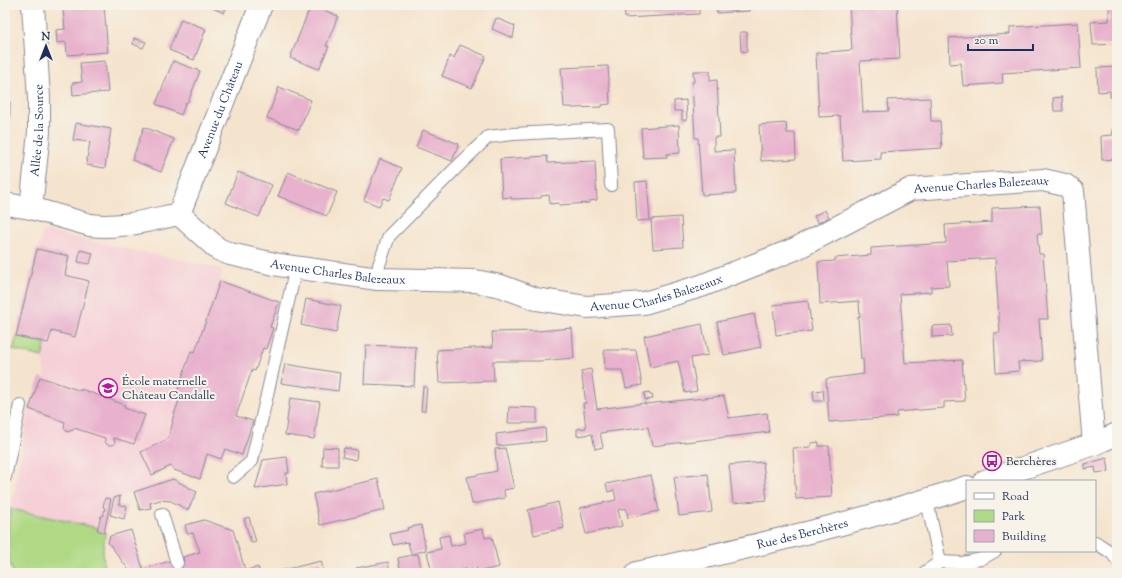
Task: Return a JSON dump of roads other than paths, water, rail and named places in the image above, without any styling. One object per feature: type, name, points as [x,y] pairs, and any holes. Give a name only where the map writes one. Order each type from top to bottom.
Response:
[{"type":"street","name":"Allée de la Source","points":[[31,208],[39,132],[39,98],[33,5]]},
{"type":"street","name":"Avenue du Château","points":[[179,214],[261,5]]},
{"type":"street","name":"Avenue Charles Balezeaux","points":[[179,214],[218,249],[230,254],[296,268],[378,279],[475,280],[501,286],[536,299],[587,307],[644,303],[701,286],[795,249],[911,189],[1042,180],[1054,182],[1065,185],[1072,191],[1094,435]]},
{"type":"street","points":[[5,204],[31,208],[90,225],[100,226],[126,224],[179,214]]},
{"type":"street","points":[[988,480],[1094,435],[1117,434]]},
{"type":"street","name":"Rue des Berchères","points":[[636,573],[882,514],[927,501],[966,487]]},
{"type":"lane","points":[[378,279],[379,265],[389,236],[488,138],[513,134],[608,129],[611,185]]},
{"type":"lane","points":[[233,477],[252,461],[296,268]]},
{"type":"lane","points":[[5,477],[20,405]]},
{"type":"lane","points":[[927,501],[940,562]]},
{"type":"lane","points":[[162,514],[177,563]]},
{"type":"lane","points":[[1096,543],[1112,553],[1117,560]]},
{"type":"lane","points":[[924,573],[940,562],[962,563],[981,559],[993,552]]},
{"type":"place","name":"École maternelle Château Candalle","points":[[108,388]]},
{"type":"place","name":"Berchères","points":[[992,461]]}]
